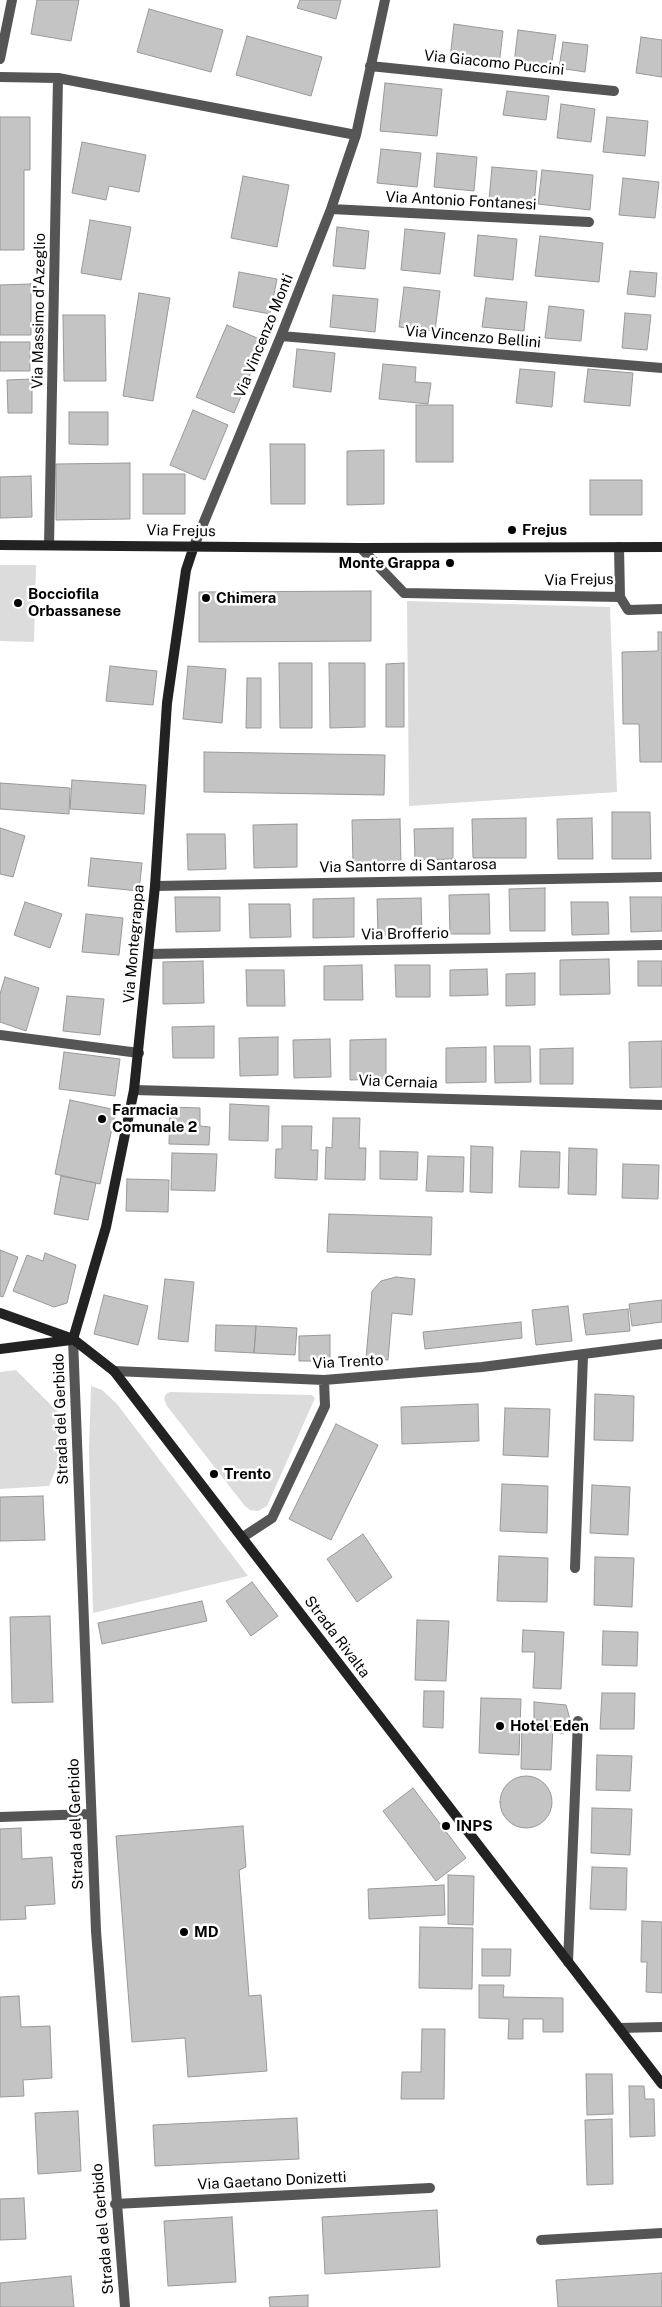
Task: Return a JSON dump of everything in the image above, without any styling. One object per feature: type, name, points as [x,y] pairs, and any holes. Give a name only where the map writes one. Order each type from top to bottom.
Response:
[{"type":"street","points":[[0,59],[12,0]]},
{"type":"street","name":"Via Vincenzo Monti","points":[[194,546],[281,336],[331,209],[356,135],[385,0]]},
{"type":"street","name":"Via Giacomo Puccini","points":[[370,66],[614,91]]},
{"type":"street","points":[[0,77],[58,78],[356,135]]},
{"type":"street","name":"Via Massimo d'Azeglio","points":[[49,545],[58,78]]},
{"type":"street","name":"Via Antonio Fontanesi","points":[[331,209],[589,222]]},
{"type":"street","name":"Via Vincenzo Bellini","points":[[281,336],[662,368]]},
{"type":"street","name":"Via Frejus","points":[[0,544],[361,548],[662,547]]},
{"type":"street","name":"Via Montegrappa","points":[[73,1339],[106,1227],[134,1090],[155,886],[167,703],[186,570],[194,546]]},
{"type":"street","name":"Via Frejus","points":[[361,548],[404,593],[620,597],[620,547]]},
{"type":"street","points":[[620,597],[628,610],[662,609]]},
{"type":"street","name":"Via Santorre di Santarosa","points":[[155,886],[662,877]]},
{"type":"street","name":"Via Brofferio","points":[[148,954],[662,945]]},
{"type":"street","points":[[0,1035],[139,1053]]},
{"type":"street","name":"Via Cernaia","points":[[134,1090],[662,1105]]},
{"type":"street","name":"Strada Rivalta","points":[[0,1313],[73,1339],[114,1371],[242,1536],[394,1738],[662,2084]]},
{"type":"street","points":[[0,1349],[73,1339]]},
{"type":"street","name":"Strada del Gerbido","points":[[73,1339],[90,1814],[115,2204],[125,2307]]},
{"type":"street","name":"Via Trento","points":[[114,1371],[324,1380],[482,1367],[582,1356],[662,1344]]},
{"type":"street","points":[[575,1568],[582,1356]]},
{"type":"street","points":[[242,1536],[272,1518],[325,1406],[324,1380]]},
{"type":"street","points":[[568,1962],[578,1721]]},
{"type":"street","points":[[0,1817],[90,1814]]},
{"type":"street","points":[[619,2028],[662,2027]]},
{"type":"street","name":"Via Gaetano Donizetti","points":[[115,2204],[430,2188]]},
{"type":"street","points":[[541,2240],[662,2233]]},
{"type":"shaded area","name":"Bocciofila Orbassanese","points":[[0,565],[36,565],[34,642],[0,641]]},
{"type":"shaded area","points":[[407,601],[610,607],[617,792],[409,806]]},
{"type":"shaded area","points":[[16,1370],[61,1415],[64,1450],[49,1486],[0,1489],[0,1372]]},
{"type":"shaded area","points":[[91,1386],[102,1390],[117,1404],[248,1576],[93,1613],[89,1450]]},
{"type":"shaded area","points":[[170,1392],[312,1395],[315,1398],[267,1506],[258,1511],[250,1510],[244,1505],[167,1406],[164,1399],[166,1394]]},
{"type":"building","points":[[37,0],[79,0],[71,41],[31,34]]},
{"type":"building","points":[[300,0],[341,0],[336,19],[297,8]]},
{"type":"building","points":[[149,9],[223,30],[211,72],[137,52]]},
{"type":"building","points":[[454,24],[503,31],[499,65],[450,58]]},
{"type":"building","points":[[518,30],[556,35],[551,68],[514,63]]},
{"type":"building","points":[[247,36],[322,57],[311,96],[236,75]]},
{"type":"building","points":[[641,37],[662,40],[662,77],[636,73]]},
{"type":"building","points":[[563,42],[588,45],[585,72],[559,68]]},
{"type":"building","points":[[385,83],[442,89],[437,136],[380,131]]},
{"type":"building","points":[[507,91],[549,96],[546,120],[503,115]]},
{"type":"building","points":[[561,104],[595,109],[591,142],[557,138]]},
{"type":"building","points":[[0,117],[30,117],[30,170],[24,170],[24,250],[0,250]]},
{"type":"building","points":[[607,117],[648,121],[645,156],[603,152]]},
{"type":"building","points":[[82,142],[146,155],[139,192],[109,186],[106,200],[72,193]]},
{"type":"building","points":[[381,149],[421,153],[417,187],[377,183]]},
{"type":"building","points":[[437,153],[477,157],[474,191],[434,187]]},
{"type":"building","points":[[492,167],[537,171],[534,205],[489,200]]},
{"type":"building","points":[[542,170],[593,175],[590,210],[538,204]]},
{"type":"building","points":[[243,176],[289,185],[277,247],[231,238]]},
{"type":"building","points":[[623,178],[659,182],[655,218],[619,215]]},
{"type":"building","points":[[90,220],[131,227],[121,280],[81,273]]},
{"type":"building","points":[[337,227],[369,231],[365,269],[333,266]]},
{"type":"building","points":[[405,229],[445,233],[440,274],[401,270]]},
{"type":"building","points":[[478,235],[517,239],[513,280],[474,276]]},
{"type":"building","points":[[540,236],[603,243],[599,282],[535,276]]},
{"type":"building","points":[[630,271],[657,273],[655,297],[627,294]]},
{"type":"building","points":[[239,272],[277,279],[270,314],[233,307]]},
{"type":"building","points":[[31,284],[31,335],[0,335],[0,285]]},
{"type":"building","points":[[404,287],[440,291],[435,331],[399,327]]},
{"type":"building","points":[[139,293],[170,298],[153,401],[123,396]]},
{"type":"building","points":[[333,295],[378,299],[375,332],[330,327]]},
{"type":"building","points":[[486,298],[527,302],[524,331],[482,327]]},
{"type":"building","points":[[549,306],[584,310],[581,341],[545,338]]},
{"type":"building","points":[[625,313],[651,315],[647,350],[622,348]]},
{"type":"building","points":[[63,315],[105,315],[106,381],[64,381]]},
{"type":"building","points":[[227,325],[264,341],[234,413],[196,397]]},
{"type":"building","points":[[0,342],[30,342],[30,371],[0,371]]},
{"type":"building","points":[[297,349],[335,353],[331,392],[293,387]]},
{"type":"building","points":[[383,364],[416,367],[415,382],[431,383],[428,404],[379,399]]},
{"type":"building","points":[[520,369],[555,372],[552,407],[516,403]]},
{"type":"building","points":[[588,369],[633,373],[630,406],[584,402]]},
{"type":"building","points":[[32,379],[32,413],[8,413],[7,380]]},
{"type":"building","points":[[416,405],[453,405],[453,462],[416,462]]},
{"type":"building","points":[[193,410],[228,425],[205,480],[170,465]]},
{"type":"building","points":[[69,412],[108,412],[108,445],[69,444]]},
{"type":"building","points":[[270,444],[305,444],[305,504],[271,504]]},
{"type":"building","points":[[384,450],[384,504],[347,505],[347,451]]},
{"type":"building","points":[[130,463],[130,519],[56,520],[56,464]]},
{"type":"building","points":[[143,474],[185,474],[185,514],[143,514]]},
{"type":"building","points":[[31,476],[32,517],[0,518],[0,477]]},
{"type":"building","points":[[590,480],[642,480],[642,515],[590,515]]},
{"type":"building","points":[[371,591],[371,641],[199,642],[199,592]]},
{"type":"building","points":[[658,632],[662,632],[662,762],[640,762],[639,724],[623,724],[622,652],[658,651]]},
{"type":"building","points":[[279,663],[312,663],[312,728],[280,728]]},
{"type":"building","points":[[329,663],[365,663],[365,727],[330,728]]},
{"type":"building","points":[[404,663],[404,727],[386,727],[386,664]]},
{"type":"building","points":[[110,666],[157,671],[153,705],[106,701]]},
{"type":"building","points":[[188,666],[226,669],[222,723],[183,719]]},
{"type":"building","points":[[247,678],[261,678],[261,728],[246,728]]},
{"type":"building","points":[[204,752],[385,755],[384,795],[204,792]]},
{"type":"building","points":[[72,780],[146,785],[144,814],[70,809]]},
{"type":"building","points":[[0,783],[70,788],[69,814],[0,809]]},
{"type":"building","points":[[612,812],[650,812],[651,859],[612,859]]},
{"type":"building","points":[[526,818],[526,858],[473,858],[472,819]]},
{"type":"building","points":[[592,818],[593,859],[558,859],[557,819]]},
{"type":"building","points":[[400,819],[401,863],[353,864],[352,820]]},
{"type":"building","points":[[297,824],[297,867],[254,868],[253,825]]},
{"type":"building","points":[[0,828],[25,836],[13,877],[0,874]]},
{"type":"building","points":[[453,828],[453,859],[415,860],[414,829]]},
{"type":"building","points":[[187,834],[225,834],[226,869],[188,870]]},
{"type":"building","points":[[91,858],[142,863],[139,891],[88,886]]},
{"type":"building","points":[[545,888],[545,931],[510,931],[509,889]]},
{"type":"building","points":[[489,894],[490,934],[450,934],[449,895]]},
{"type":"building","points":[[175,897],[220,897],[220,931],[176,932]]},
{"type":"building","points":[[630,897],[662,897],[662,931],[631,932]]},
{"type":"building","points":[[354,898],[354,937],[313,938],[313,899]]},
{"type":"building","points":[[421,898],[422,935],[378,935],[377,899]]},
{"type":"building","points":[[25,902],[62,914],[50,948],[14,935]]},
{"type":"building","points":[[571,902],[608,902],[609,934],[572,935]]},
{"type":"building","points":[[249,904],[290,904],[291,937],[250,938]]},
{"type":"building","points":[[86,914],[123,918],[119,955],[82,952]]},
{"type":"building","points":[[609,959],[610,994],[560,995],[560,960]]},
{"type":"building","points":[[203,961],[204,1003],[163,1004],[163,962]]},
{"type":"building","points":[[638,961],[662,961],[662,986],[638,986]]},
{"type":"building","points":[[362,965],[363,1000],[324,1000],[324,966]]},
{"type":"building","points":[[395,965],[430,965],[430,997],[396,997]]},
{"type":"building","points":[[487,969],[488,995],[450,996],[450,970]]},
{"type":"building","points":[[246,970],[284,970],[285,1006],[247,1006]]},
{"type":"building","points":[[535,973],[535,1005],[506,1006],[506,974]]},
{"type":"building","points":[[5,977],[39,988],[26,1031],[0,1022],[0,994]]},
{"type":"building","points":[[67,996],[104,999],[100,1035],[63,1031]]},
{"type":"building","points":[[214,1026],[214,1058],[173,1058],[172,1027]]},
{"type":"building","points":[[278,1037],[278,1075],[240,1076],[239,1038]]},
{"type":"building","points":[[330,1039],[331,1077],[294,1078],[293,1040]]},
{"type":"building","points":[[386,1039],[386,1079],[350,1080],[350,1040]]},
{"type":"building","points":[[662,1041],[662,1087],[630,1088],[629,1042]]},
{"type":"building","points":[[494,1046],[530,1046],[531,1082],[495,1083]]},
{"type":"building","points":[[486,1047],[486,1082],[446,1083],[446,1048]]},
{"type":"building","points":[[573,1048],[573,1084],[540,1084],[540,1049]]},
{"type":"building","points":[[64,1052],[120,1059],[115,1096],[59,1089]]},
{"type":"building","points":[[70,1100],[116,1110],[100,1184],[55,1174]]},
{"type":"building","points":[[230,1104],[269,1106],[268,1141],[229,1140]]},
{"type":"building","points":[[170,1107],[200,1108],[200,1126],[210,1127],[209,1145],[169,1144]]},
{"type":"building","points":[[333,1118],[360,1118],[359,1148],[366,1148],[365,1180],[325,1179],[326,1147],[332,1148]]},
{"type":"building","points":[[282,1126],[312,1126],[311,1150],[318,1150],[317,1180],[275,1178],[276,1149],[282,1149]]},
{"type":"building","points":[[471,1146],[493,1147],[492,1193],[470,1192]]},
{"type":"building","points":[[569,1148],[597,1149],[596,1195],[568,1194]]},
{"type":"building","points":[[380,1151],[418,1152],[417,1180],[380,1179]]},
{"type":"building","points":[[521,1151],[560,1152],[559,1188],[519,1187]]},
{"type":"building","points":[[172,1153],[217,1154],[215,1191],[171,1190]]},
{"type":"building","points":[[428,1156],[464,1157],[463,1192],[426,1191]]},
{"type":"building","points":[[623,1164],[659,1165],[658,1199],[622,1198]]},
{"type":"building","points":[[61,1176],[96,1183],[88,1220],[54,1214]]},
{"type":"building","points":[[127,1179],[169,1180],[168,1212],[126,1211]]},
{"type":"building","points":[[329,1214],[432,1217],[431,1255],[327,1252]]},
{"type":"building","points":[[0,1250],[18,1257],[3,1297],[0,1296]]},
{"type":"building","points":[[45,1253],[76,1265],[67,1303],[54,1307],[13,1291],[27,1255],[43,1261]]},
{"type":"building","points":[[396,1277],[415,1279],[412,1315],[392,1313],[388,1360],[366,1358],[372,1291],[381,1281]]},
{"type":"building","points":[[165,1279],[194,1282],[188,1342],[158,1339]]},
{"type":"building","points":[[104,1295],[148,1306],[138,1345],[94,1334]]},
{"type":"building","points":[[662,1300],[662,1322],[632,1326],[629,1304]]},
{"type":"building","points":[[568,1306],[572,1341],[536,1345],[532,1310]]},
{"type":"building","points":[[628,1309],[630,1331],[586,1335],[583,1314]]},
{"type":"building","points":[[521,1322],[522,1338],[425,1349],[423,1332]]},
{"type":"building","points":[[216,1325],[256,1326],[254,1353],[215,1351]]},
{"type":"building","points":[[256,1326],[297,1328],[295,1355],[254,1353]]},
{"type":"building","points":[[330,1335],[330,1361],[299,1361],[299,1336]]},
{"type":"building","points":[[595,1394],[634,1396],[633,1441],[594,1440]]},
{"type":"building","points":[[478,1404],[479,1441],[402,1444],[401,1407]]},
{"type":"building","points":[[505,1408],[550,1409],[548,1457],[503,1455]]},
{"type":"building","points":[[336,1424],[378,1445],[331,1540],[289,1519]]},
{"type":"building","points":[[502,1484],[548,1486],[547,1533],[500,1531]]},
{"type":"building","points":[[592,1485],[630,1487],[628,1535],[590,1533]]},
{"type":"building","points":[[43,1496],[45,1540],[0,1541],[0,1497]]},
{"type":"building","points":[[363,1534],[392,1577],[357,1602],[327,1559]]},
{"type":"building","points":[[499,1556],[548,1558],[547,1602],[497,1601]]},
{"type":"building","points":[[595,1557],[634,1558],[632,1607],[594,1605]]},
{"type":"building","points":[[252,1582],[278,1616],[251,1636],[226,1601]]},
{"type":"building","points":[[202,1601],[207,1621],[102,1644],[98,1623]]},
{"type":"building","points":[[50,1616],[53,1702],[12,1703],[10,1617]]},
{"type":"building","points":[[417,1620],[449,1621],[446,1681],[415,1680]]},
{"type":"building","points":[[523,1630],[564,1632],[561,1689],[533,1688],[535,1652],[522,1652]]},
{"type":"building","points":[[603,1631],[638,1632],[637,1666],[602,1665]]},
{"type":"building","points":[[424,1691],[444,1691],[443,1728],[423,1727]]},
{"type":"building","points":[[602,1693],[635,1693],[634,1729],[600,1729]]},
{"type":"building","name":"Hotel Eden","points":[[481,1698],[521,1699],[519,1755],[479,1753]]},
{"type":"building","points":[[534,1702],[566,1705],[573,1730],[560,1734],[556,1721],[534,1720]]},
{"type":"building","points":[[522,1725],[553,1726],[551,1770],[521,1769]]},
{"type":"building","points":[[597,1755],[632,1756],[630,1791],[596,1790]]},
{"type":"building","points":[[526,1776],[536,1778],[544,1784],[550,1792],[552,1802],[550,1812],[544,1820],[536,1826],[526,1828],[516,1826],[508,1820],[502,1812],[500,1802],[502,1792],[508,1784],[516,1778]]},
{"type":"building","points":[[413,1788],[466,1858],[436,1881],[383,1811]]},
{"type":"building","points":[[592,1808],[632,1809],[630,1855],[591,1853]]},
{"type":"building","name":"MD","points":[[243,1826],[246,1867],[239,1870],[249,1996],[261,1995],[267,2071],[188,2077],[185,2038],[132,2042],[116,1836]]},
{"type":"building","points":[[21,1828],[22,1859],[52,1857],[55,1904],[25,1906],[26,1919],[0,1920],[0,1829]]},
{"type":"building","points":[[592,1867],[627,1868],[626,1910],[590,1909]]},
{"type":"building","points":[[448,1875],[474,1876],[473,1925],[448,1924]]},
{"type":"building","points":[[444,1885],[445,1915],[369,1919],[368,1889]]},
{"type":"building","points":[[642,1921],[662,1922],[662,1993],[646,1992],[647,1962],[641,1962]]},
{"type":"building","points":[[420,1927],[473,1928],[472,1989],[419,1988]]},
{"type":"building","points":[[482,1949],[511,1949],[510,1976],[482,1976]]},
{"type":"building","points":[[479,1985],[504,1985],[503,1997],[563,1998],[563,2032],[543,2032],[543,2019],[523,2019],[523,2039],[508,2039],[509,2019],[479,2018]]},
{"type":"building","points":[[19,1996],[21,2027],[50,2026],[52,2078],[23,2080],[24,2096],[0,2097],[0,1997]]},
{"type":"building","points":[[422,2029],[445,2029],[444,2099],[401,2099],[402,2072],[421,2072]]},
{"type":"building","points":[[586,2074],[612,2074],[613,2114],[587,2115]]},
{"type":"building","points":[[629,2086],[644,2086],[645,2099],[654,2099],[655,2136],[630,2137]]},
{"type":"building","points":[[78,2111],[81,2171],[38,2174],[35,2113]]},
{"type":"building","points":[[297,2118],[299,2159],[155,2166],[153,2125]]},
{"type":"building","points":[[612,2119],[613,2184],[587,2185],[585,2120]]},
{"type":"building","points":[[24,2198],[26,2239],[0,2240],[0,2199]]},
{"type":"building","points":[[437,2210],[440,2267],[325,2274],[322,2217]]},
{"type":"building","points":[[232,2217],[236,2282],[168,2286],[164,2221]]},
{"type":"building","points":[[662,2273],[662,2307],[558,2307],[556,2280]]},
{"type":"building","points":[[71,2276],[74,2307],[0,2307],[0,2283]]},
{"type":"building","points":[[308,2295],[308,2307],[270,2307],[269,2297]]},
{"type":"place","name":"Frejus","points":[[512,530]]},
{"type":"place","name":"Monte Grappa","points":[[450,563]]},
{"type":"place","name":"Chimera","points":[[206,598]]},
{"type":"place","name":"Bocciofila Orbassanese","points":[[18,603]]},
{"type":"place","name":"Farmacia Comunale 2","points":[[102,1119]]},
{"type":"place","name":"Trento","points":[[214,1474]]},
{"type":"place","name":"Hotel Eden","points":[[500,1726]]},
{"type":"place","name":"INPS","points":[[446,1826]]},
{"type":"place","name":"MD","points":[[184,1932]]}]
